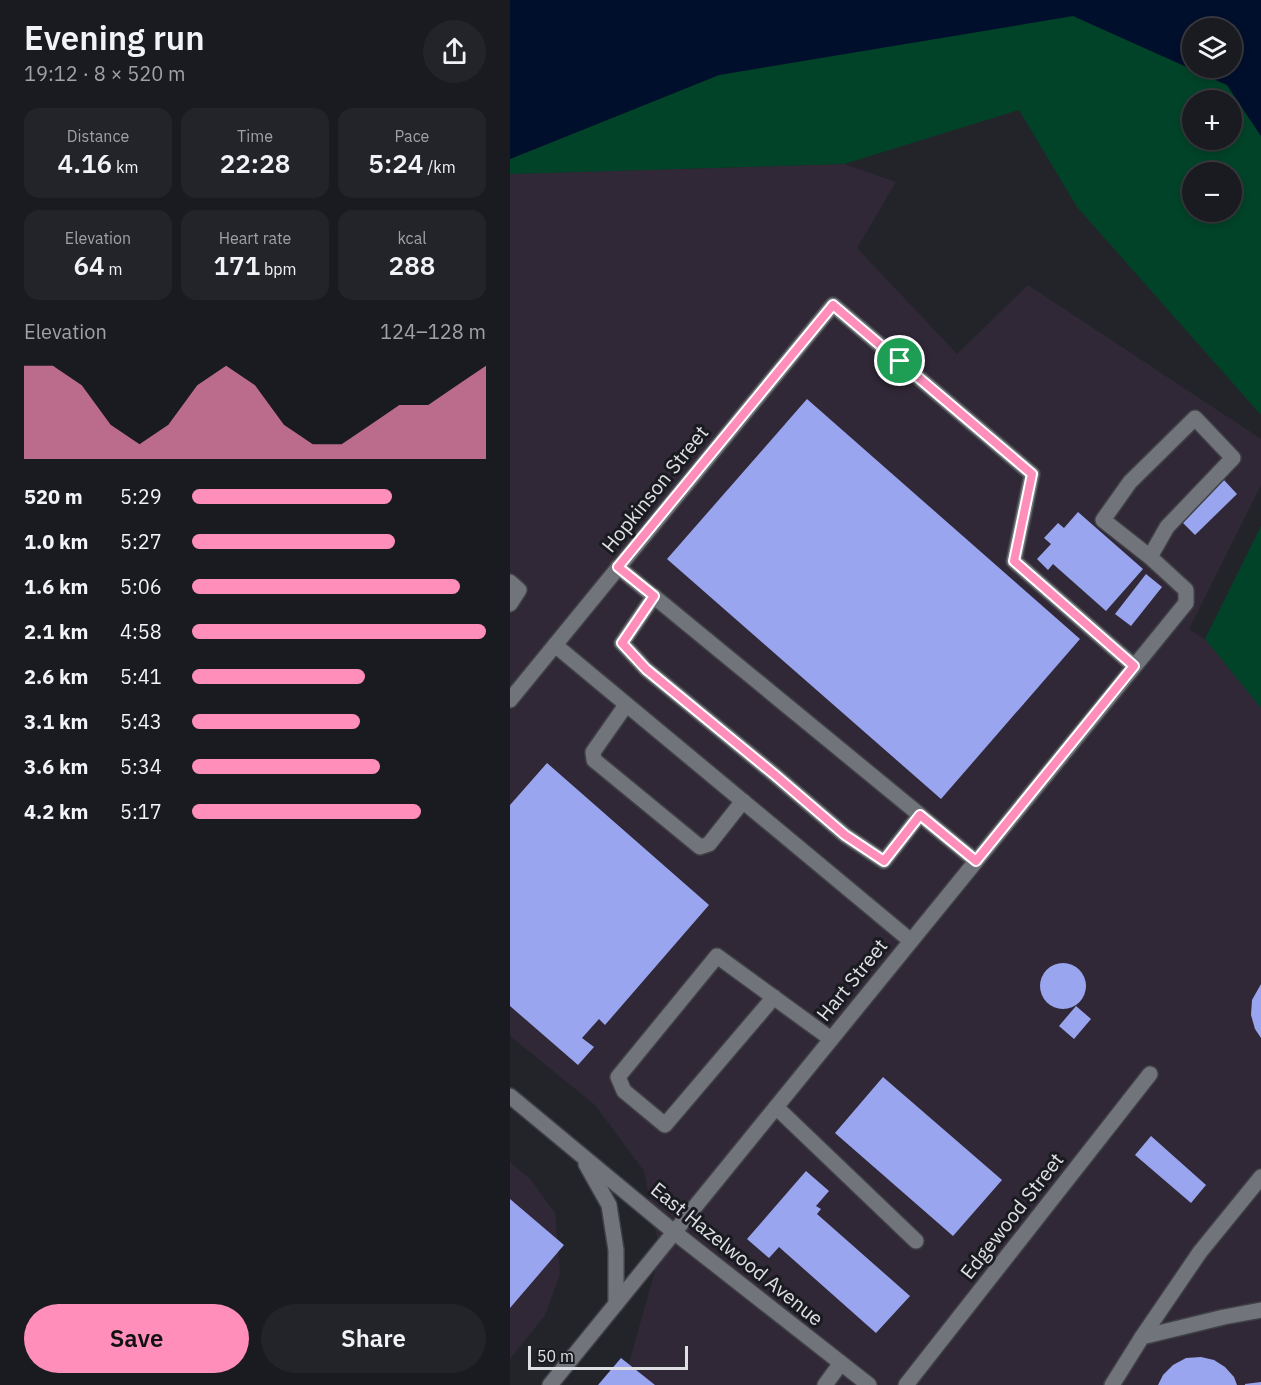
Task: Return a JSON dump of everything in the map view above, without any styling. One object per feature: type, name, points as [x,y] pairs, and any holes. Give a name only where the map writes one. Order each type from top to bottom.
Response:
[{"type":"street","name":"Hopkinson Street","points":[[510,700],[833,305],[1032,474],[1014,561],[1134,666]]},
{"type":"street","points":[[1195,418],[1233,458],[1167,527],[1150,557],[1103,520],[1130,482],[1195,418]]},
{"type":"street","name":"Hart Street","points":[[550,1385],[1186,603],[1186,590],[1150,557]]},
{"type":"street","points":[[618,567],[976,861]]},
{"type":"street","points":[[510,582],[519,590],[510,604]]},
{"type":"street","points":[[654,596],[622,643],[646,669],[845,835],[884,861],[920,815]]},
{"type":"street","points":[[555,645],[911,941]]},
{"type":"street","points":[[626,705],[593,752],[594,760],[700,848],[709,844],[743,801]]},
{"type":"street","points":[[774,997],[665,1125],[624,1091],[618,1077],[717,956],[774,997],[831,1039]]},
{"type":"street","name":"Edgewood Street","points":[[906,1385],[1150,1074]]},
{"type":"street","name":"East Hazelwood Avenue","points":[[510,1096],[674,1232],[869,1385]]},
{"type":"street","points":[[776,1107],[916,1241]]},
{"type":"street","name":"East Hazelwood Avenue","points":[[581,1154],[609,1205],[616,1250],[616,1304]]},
{"type":"street","points":[[1112,1385],[1200,1252],[1261,1178]]},
{"type":"street","points":[[1142,1337],[1261,1310]]},
{"type":"street","points":[[825,1385],[841,1363]]},
{"type":"shaded area","points":[[844,164],[896,182],[857,248],[957,354],[1028,285],[1261,439],[1261,485],[1189,629],[1205,639],[1261,708],[1261,1385],[614,1385],[628,1367],[660,1253],[644,1171],[595,1105],[510,1036],[510,174]]},
{"type":"shaded area","points":[[510,1162],[530,1179],[555,1213],[560,1274],[545,1315],[510,1359]]},
{"type":"green space","points":[[1073,16],[1182,65],[1182,78],[1211,78],[1227,85],[1230,90],[1182,90],[1182,150],[1242,150],[1242,108],[1261,136],[1261,415],[1077,207],[1019,110],[844,164],[510,174],[510,159],[719,75]]},
{"type":"green space","points":[[1261,526],[1261,708],[1205,639]]},
{"type":"water","points":[[510,0],[1261,0],[1261,136],[1242,108],[1242,90],[1230,90],[1227,85],[1211,78],[1242,78],[1242,18],[1182,18],[1182,65],[1073,16],[719,75],[510,159]]},
{"type":"building","points":[[807,399],[1080,639],[941,799],[667,559]]},
{"type":"building","points":[[1223,479],[1237,494],[1195,535],[1181,521]]},
{"type":"building","points":[[1078,512],[1143,569],[1106,611],[1053,564],[1048,570],[1037,559],[1051,544],[1044,538],[1058,523],[1064,528]]},
{"type":"building","points":[[1146,574],[1162,587],[1131,626],[1115,614]]},
{"type":"building","points":[[547,763],[709,905],[605,1025],[599,1019],[582,1038],[594,1047],[578,1065],[510,1006],[510,805]]},
{"type":"building","points":[[1063,963],[1079,970],[1086,986],[1079,1002],[1063,1009],[1047,1002],[1040,986],[1047,970]]},
{"type":"building","points":[[1261,984],[1261,1038],[1255,1029],[1251,1015],[1252,1000]]},
{"type":"building","points":[[1076,1006],[1091,1019],[1074,1039],[1059,1026]]},
{"type":"building","points":[[883,1077],[1002,1180],[953,1236],[835,1133]]},
{"type":"building","points":[[1151,1136],[1206,1185],[1191,1203],[1135,1155]]},
{"type":"building","points":[[806,1171],[829,1191],[816,1206],[821,1209],[817,1214],[910,1296],[876,1333],[779,1247],[769,1258],[747,1239]]},
{"type":"building","points":[[510,1199],[564,1245],[510,1308]]},
{"type":"building","points":[[1201,1357],[1214,1360],[1225,1367],[1234,1377],[1237,1385],[1158,1385],[1163,1375],[1173,1365],[1186,1358]]},
{"type":"building","points":[[621,1358],[655,1385],[598,1385]]},
{"type":"building","points":[[1261,1382],[1261,1385],[1245,1385],[1245,1384]]},
{"type":"route","points":[[833,305],[900,361],[1032,474],[1014,561],[1134,666],[976,861],[920,815],[884,861],[845,835],[646,669],[622,643],[654,596],[618,567],[833,305]]}]
